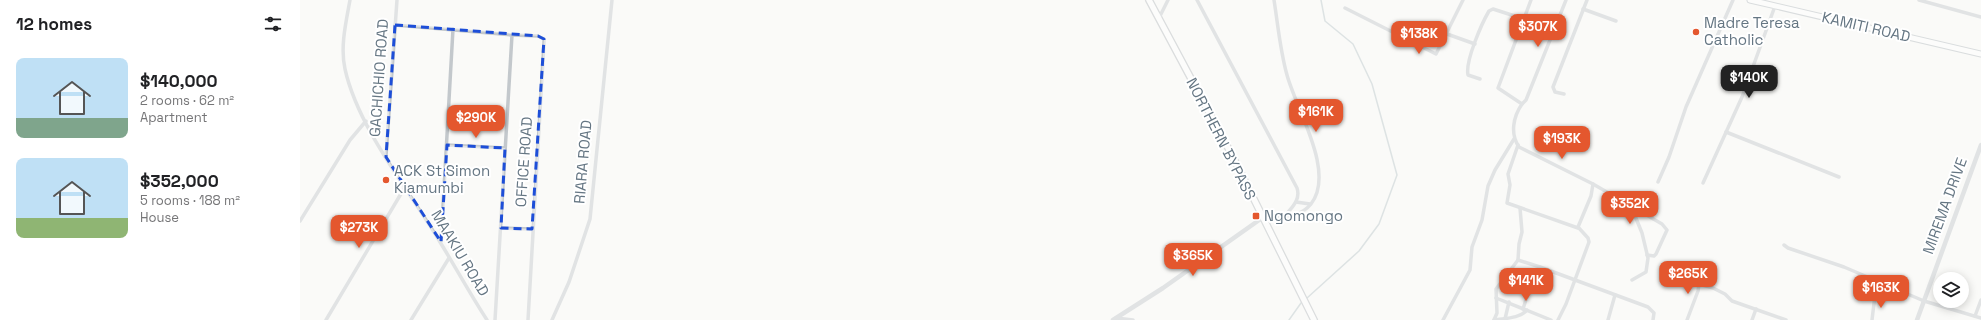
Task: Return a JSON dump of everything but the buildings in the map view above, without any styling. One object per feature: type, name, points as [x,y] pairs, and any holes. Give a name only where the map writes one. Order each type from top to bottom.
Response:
[{"type":"main road","name":"NORTHERN BYPASS","points":[[1149,0],[1234,160],[1314,320]]},
{"type":"main road","name":"KAMITI ROAD","points":[[1750,0],[1981,54]]},
{"type":"street","name":"MAAKIU ROAD","points":[[350,0],[346,20],[344,59],[350,84],[366,121],[386,157],[441,242],[449,258],[487,320]]},
{"type":"street","name":"GACHICHIO ROAD","points":[[386,157],[396,0]]},
{"type":"street","name":"RIARA ROAD","points":[[552,320],[569,282],[590,219],[612,0]]},
{"type":"street","points":[[1159,18],[1168,0]]},
{"type":"street","points":[[1197,0],[1297,188],[1298,194],[1296,202],[1285,216]]},
{"type":"street","points":[[1114,319],[1163,288],[1262,218],[1300,213],[1310,204],[1319,185],[1317,159],[1290,87],[1283,61],[1274,0]]},
{"type":"street","points":[[1345,8],[1435,54],[1437,53],[1447,34],[1463,0]]},
{"type":"street","points":[[1522,104],[1498,88],[1531,0]]},
{"type":"street","points":[[1443,320],[1470,270],[1472,247],[1482,220],[1488,186],[1495,170],[1514,139],[1516,117],[1522,104],[1526,100],[1566,0]]},
{"type":"street","points":[[1564,94],[1555,92],[1553,87],[1587,0]]},
{"type":"street","points":[[1658,182],[1669,156],[1686,107],[1733,0]]},
{"type":"street","points":[[1919,0],[1981,17]]},
{"type":"street","points":[[1703,183],[1742,96],[1775,6]]},
{"type":"street","points":[[1583,8],[1616,21]]},
{"type":"street","points":[[1480,80],[1468,75],[1468,73],[1475,44],[1487,15],[1492,9],[1524,19]]},
{"type":"street","name":"OFFICE ROAD","points":[[394,25],[453,29],[512,36],[538,36],[544,39],[528,320]]},
{"type":"street","points":[[441,242],[453,29]]},
{"type":"street","points":[[1447,34],[1475,44]]},
{"type":"street","points":[[495,320],[512,36]]},
{"type":"street","points":[[300,221],[350,140],[366,121]]},
{"type":"street","points":[[1726,132],[1839,177]]},
{"type":"street","points":[[1514,139],[1518,145],[1593,184],[1662,224],[1666,230],[1656,254],[1651,256],[1647,255]]},
{"type":"street","points":[[447,145],[505,148]]},
{"type":"street","points":[[1518,145],[1508,174],[1510,185],[1506,201],[1508,204],[1578,228],[1588,238],[1589,242],[1558,320]]},
{"type":"street","name":"MIREMA DRIVE","points":[[1916,320],[1981,145]]},
{"type":"street","points":[[1578,228],[1578,222],[1591,196],[1593,184]]},
{"type":"street","points":[[326,320],[405,187]]},
{"type":"street","points":[[1296,202],[1310,204]]},
{"type":"street","points":[[1631,206],[1642,233],[1647,255],[1646,272],[1632,280]]},
{"type":"street","points":[[1520,208],[1522,232],[1519,244],[1518,260],[1496,289],[1497,313],[1494,320],[1517,317],[1523,314],[1530,287],[1529,282],[1536,277],[1540,267]]},
{"type":"street","points":[[501,228],[532,229]]},
{"type":"street","points":[[1784,245],[1793,250],[1844,266],[1933,304]]},
{"type":"street","points":[[411,320],[449,258]]},
{"type":"street","points":[[1518,260],[1648,307],[1654,313],[1653,320]]},
{"type":"street","points":[[1686,320],[1698,291],[1699,284],[1713,288],[1725,294],[1732,301],[1786,320]]},
{"type":"street","points":[[1608,320],[1616,295]]},
{"type":"street","points":[[1872,320],[1875,295]]},
{"type":"street","points":[[1496,298],[1551,320]]},
{"type":"street","points":[[1976,316],[1981,300]]},
{"type":"street","points":[[1505,319],[1509,302]]},
{"type":"street","points":[[1948,308],[1981,318]]},
{"type":"street","points":[[1752,320],[1756,309]]},
{"type":"street","points":[[1114,319],[1134,320]]},
{"type":"highlighted area","points":[[395,25],[538,36],[544,39],[532,229],[501,228],[505,148],[447,145],[441,242],[386,157]]},
{"type":"waterway","points":[[1307,298],[1359,251],[1379,224],[1397,175],[1372,84],[1353,44],[1325,21],[1321,0]]},
{"type":"waterway","points":[[1289,320],[1301,303]]},
{"type":"place","name":"Madre Teresa Catholic","points":[[1696,32]]},
{"type":"place","name":"ACK St Simon Kiamumbi","points":[[386,180]]},
{"type":"place","name":"Ngomongo","points":[[1256,216]]}]
